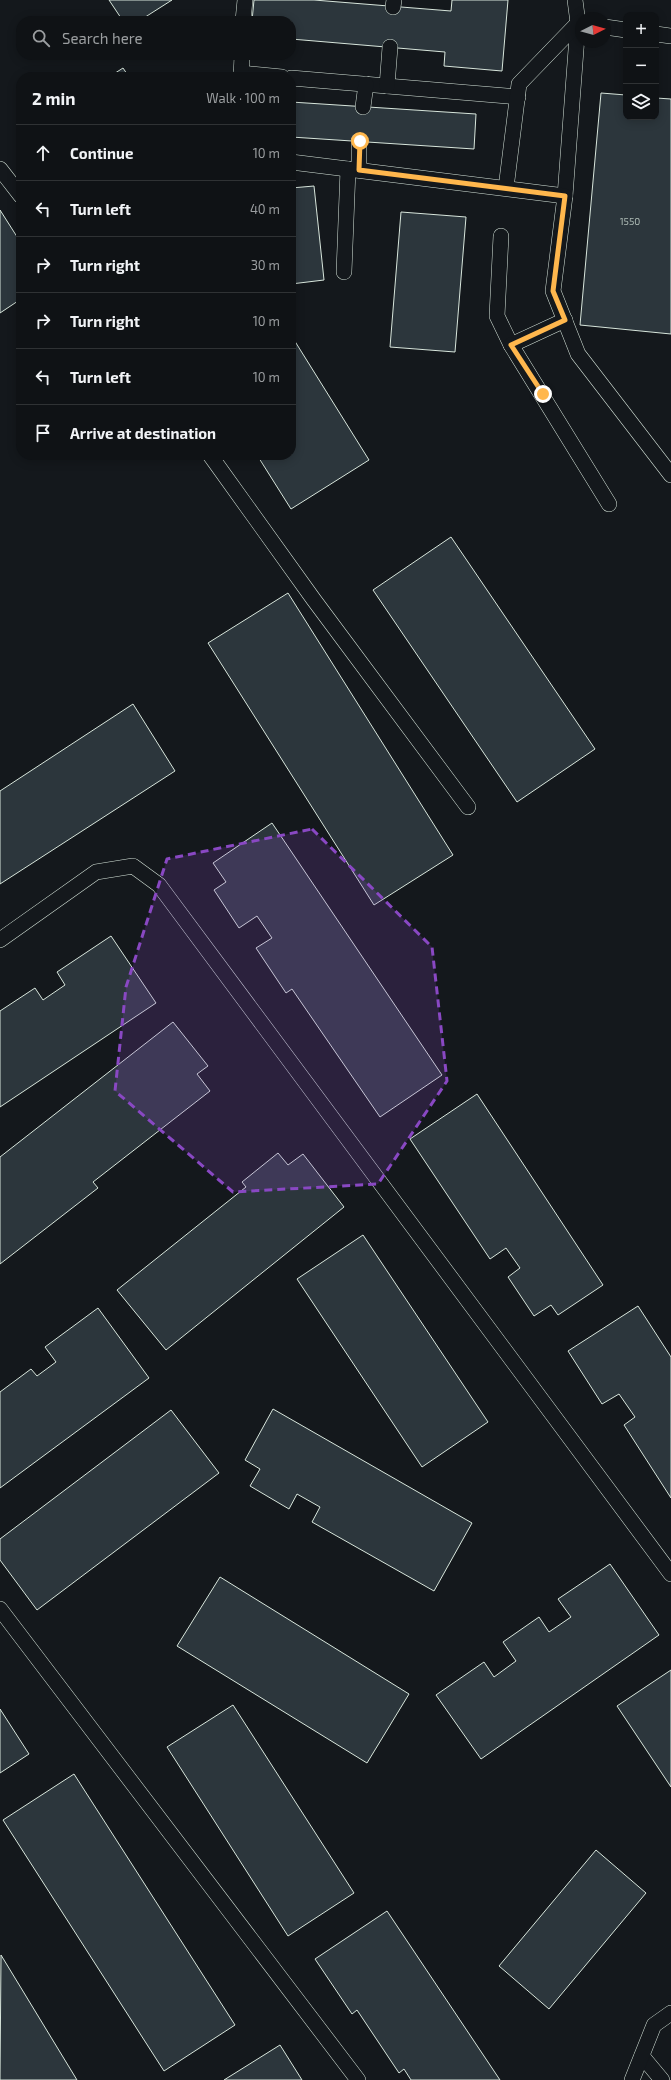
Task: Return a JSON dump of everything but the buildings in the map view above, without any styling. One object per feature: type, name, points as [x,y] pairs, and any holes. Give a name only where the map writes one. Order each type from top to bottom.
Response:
[{"type":"lane","points":[[243,16],[244,0]]},
{"type":"lane","points":[[575,0],[577,12]]},
{"type":"lane","points":[[506,188],[519,84],[575,27]]},
{"type":"lane","points":[[611,28],[623,30]]},
{"type":"lane","points":[[659,34],[671,36]]},
{"type":"lane","points":[[387,86],[390,47]]},
{"type":"lane","points":[[577,48],[565,196],[553,291],[578,354],[671,475]]},
{"type":"lane","points":[[241,72],[242,60]]},
{"type":"lane","points":[[296,78],[518,96]]},
{"type":"lane","points":[[363,107],[366,84]]},
{"type":"lane","points":[[344,272],[354,170],[360,141]]},
{"type":"lane","points":[[296,163],[565,196]]},
{"type":"lane","points":[[0,169],[16,190]]},
{"type":"lane","points":[[501,236],[496,316],[511,345],[609,504]]},
{"type":"lane","points":[[511,345],[565,320]]},
{"type":"lane","points":[[214,460],[314,600],[468,808]]},
{"type":"lane","points":[[0,940],[96,872],[133,866],[159,885],[671,1574]]},
{"type":"lane","points":[[0,1609],[358,2080]]},
{"type":"lane","points":[[632,2080],[654,2025],[671,2013]]},
{"type":"lane","points":[[642,2056],[662,2080]]},
{"type":"highlighted area","points":[[312,829],[432,947],[447,1081],[378,1184],[233,1192],[115,1091],[126,987],[167,859]]},
{"type":"route","points":[[360,141],[359,170],[565,196],[553,291],[565,320],[511,345],[543,394]]}]
